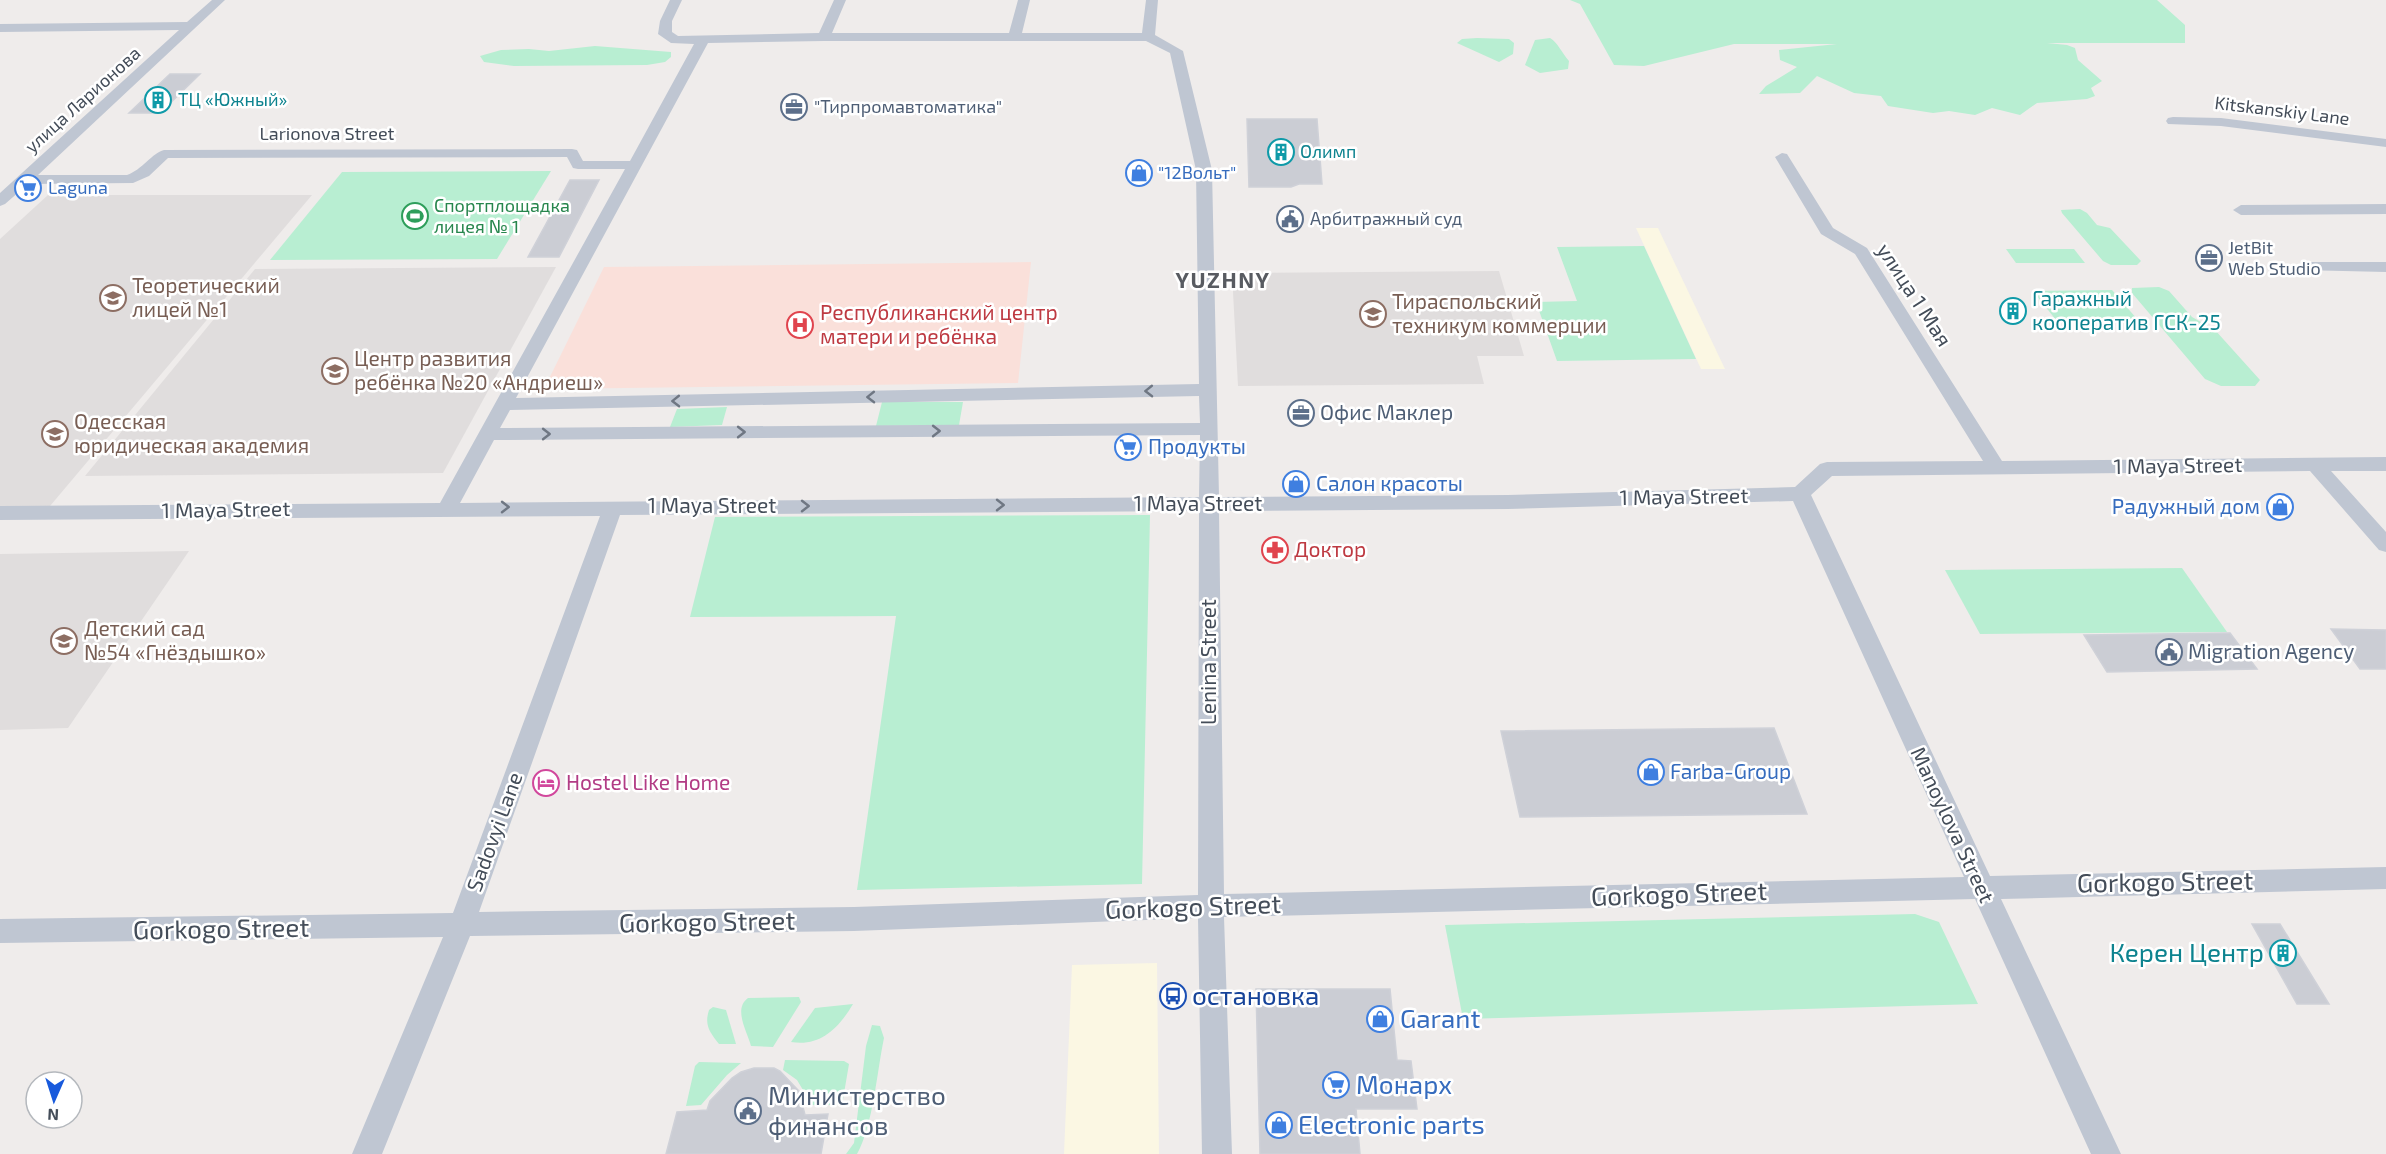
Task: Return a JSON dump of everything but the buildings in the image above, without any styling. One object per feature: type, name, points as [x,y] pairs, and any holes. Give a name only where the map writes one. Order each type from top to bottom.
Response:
[{"type":"street","name":"улица Ларионова","points":[[0,201],[219,0]]},
{"type":"street","points":[[676,0],[666,21],[665,34],[676,40],[824,37],[1148,37],[1152,0]]},
{"type":"street","points":[[824,37],[840,0]]},
{"type":"street","points":[[1014,37],[1024,0]]},
{"type":"street","name":"улица Ларионова","points":[[0,27],[190,26]]},
{"type":"street","name":"Lenina Street","points":[[1148,37],[1176,51],[1204,170],[1209,429],[1211,906],[1217,1154]]},
{"type":"street","points":[[447,508],[703,40]]},
{"type":"street","name":"Kitskanskiy Lane","points":[[2174,121],[2221,122],[2386,143]]},
{"type":"street","name":"Larionova Street","points":[[23,179],[128,180],[146,173],[164,154],[572,153],[578,165],[633,165]]},
{"type":"street","name":"улица 1 Мая","points":[[1782,157],[1827,231],[1861,251],[1997,468]]},
{"type":"street","points":[[2241,210],[2386,209]]},
{"type":"street","points":[[2306,267],[2386,267]]},
{"type":"street","points":[[504,404],[1208,390]]},
{"type":"street","points":[[487,434],[1209,429]]},
{"type":"street","name":"1 Maya Street","points":[[0,513],[1508,502],[1800,494],[1827,469],[2386,464]]},
{"type":"street","points":[[2315,465],[2386,545]]},
{"type":"street","name":"Manoylova Street","points":[[1800,494],[2106,1154]]},
{"type":"street","name":"Sadovyi Lane","points":[[367,1154],[461,926],[613,507]]},
{"type":"street","name":"Gorkogo Street","points":[[0,931],[461,926],[872,918],[1211,906],[2386,878]]},
{"type":"shaded area","name":"Теоретический лицей №1","points":[[48,195],[312,195],[45,512],[0,513],[0,239]]},
{"type":"shaded area","points":[[1636,228],[1658,228],[1725,369],[1701,369]]},
{"type":"shaded area","name":"Республиканский центр матери и ребёнка","points":[[1031,262],[1018,383],[544,389],[604,267]]},
{"type":"shaded area","name":"Центр развития ребёнка №20 «Андриеш»","points":[[556,267],[443,473],[85,476],[255,269]]},
{"type":"shaded area","name":"Тираспольский техникум коммерции","points":[[1499,271],[1524,356],[1477,356],[1484,384],[1238,386],[1232,273]]},
{"type":"shaded area","name":"Детский сад №54 «Гнёздышко»","points":[[189,551],[68,728],[0,730],[0,554]]},
{"type":"shaded area","points":[[1157,963],[1159,1154],[1064,1154],[1072,965]]},
{"type":"green space","points":[[1570,0],[2157,0],[2185,25],[2185,43],[2047,43],[2075,48],[2078,60],[2102,81],[2091,88],[2095,96],[2087,99],[2037,103],[2020,115],[1992,108],[1975,115],[1949,111],[1933,113],[1888,106],[1881,96],[1854,93],[1817,76],[1800,93],[1759,94],[1766,86],[1797,67],[1780,60],[1779,50],[1837,44],[1734,44],[1644,66],[1614,65],[1580,4]]},
{"type":"green space","points":[[1550,38],[1569,61],[1568,69],[1540,73],[1525,65],[1535,40]]},
{"type":"green space","points":[[1462,39],[1509,39],[1514,43],[1513,54],[1499,62],[1457,43]]},
{"type":"green space","points":[[595,46],[671,52],[671,57],[665,62],[647,65],[514,66],[484,62],[480,56],[501,50],[549,51]]},
{"type":"green space","name":"Спортплощадка лицея № 1","points":[[551,171],[497,259],[270,260],[342,172]]},
{"type":"green space","points":[[2080,209],[2087,213],[2097,225],[2110,228],[2141,261],[2137,265],[2111,265],[2103,261],[2061,210]]},
{"type":"green space","points":[[1644,246],[1696,359],[1557,361],[1536,302],[1577,301],[1557,247]]},
{"type":"green space","points":[[2006,249],[2074,249],[2085,263],[2016,263]]},
{"type":"green space","points":[[2159,287],[2169,291],[2192,317],[2215,330],[2260,380],[2255,386],[2221,386],[2205,379],[2132,293],[2132,288]]},
{"type":"green space","points":[[2112,290],[2137,319],[2056,320],[2033,291]]},
{"type":"green space","points":[[882,402],[963,402],[959,425],[876,426]]},
{"type":"green space","points":[[727,407],[722,425],[670,427],[677,409]]},
{"type":"green space","points":[[1150,515],[1142,884],[857,890],[896,616],[690,617],[715,517]]},
{"type":"green space","points":[[2182,568],[2227,632],[1980,634],[1945,570]]},
{"type":"green space","points":[[1915,914],[1939,922],[1978,1004],[1463,1019],[1445,925]]},
{"type":"green space","points":[[799,997],[801,1002],[773,1047],[751,1046],[741,1014],[748,998]]},
{"type":"green space","points":[[853,1004],[835,1028],[820,1039],[811,1042],[791,1042],[815,1008]]},
{"type":"green space","points":[[713,1007],[726,1010],[736,1044],[719,1044],[711,1032],[708,1015],[709,1010]]},
{"type":"green space","points":[[872,1025],[880,1026],[884,1038],[871,1114],[857,1154],[846,1154],[854,1143],[866,1046]]},
{"type":"green space","points":[[785,1060],[844,1061],[849,1064],[842,1105],[812,1105],[797,1080],[783,1070]]},
{"type":"green space","points":[[699,1062],[741,1063],[727,1075],[701,1105],[686,1106],[695,1066]]},
{"type":"place","name":"ТЦ «Южный»","points":[[158,100]]},
{"type":"place","name":"\"Тирпромавтоматика\"","points":[[794,107]]},
{"type":"place","name":"Олимп","points":[[1281,152]]},
{"type":"place","name":"\"12Вольт\"","points":[[1139,173]]},
{"type":"place","name":"Laguna","points":[[28,188]]},
{"type":"place","name":"Спортплощадка лицея № 1","points":[[415,216]]},
{"type":"place","name":"Арбитражный суд","points":[[1290,219]]},
{"type":"place","name":"JetBit Web Studio","points":[[2209,258]]},
{"type":"place","name":"Теоретический лицей №1","points":[[113,298]]},
{"type":"place","name":"Гаражный кооператив ГСК-25","points":[[2013,311]]},
{"type":"place","name":"Тираспольский техникум коммерции","points":[[1373,314]]},
{"type":"place","name":"Республиканский центр матери и ребёнка","points":[[800,325]]},
{"type":"place","name":"Центр развития ребёнка №20 «Андриеш»","points":[[335,371]]},
{"type":"place","name":"Офис Маклер","points":[[1301,413]]},
{"type":"place","name":"Одесская юридическая академия","points":[[55,434]]},
{"type":"place","name":"Продукты","points":[[1128,447]]},
{"type":"place","name":"Салон красоты","points":[[1296,484]]},
{"type":"place","name":"Радужный дом","points":[[2280,507]]},
{"type":"place","name":"Доктор","points":[[1275,550]]},
{"type":"place","name":"Детский сад №54 «Гнёздышко»","points":[[64,641]]},
{"type":"place","name":"Migration Agency","points":[[2169,652]]},
{"type":"place","name":"Farba-Group","points":[[1651,772]]},
{"type":"place","name":"Hostel Like Home","points":[[546,783]]},
{"type":"place","name":"Керен Центр","points":[[2283,953]]},
{"type":"place","name":"остановка","points":[[1173,996]]},
{"type":"place","name":"Garant","points":[[1380,1019]]},
{"type":"place","name":"Монарх","points":[[1336,1085]]},
{"type":"place","name":"Министерство финансов","points":[[748,1111]]},
{"type":"place","name":"Electronic parts","points":[[1279,1125]]},
{"type":"district","name":"YUZHNY","points":[[1223,280]]}]
